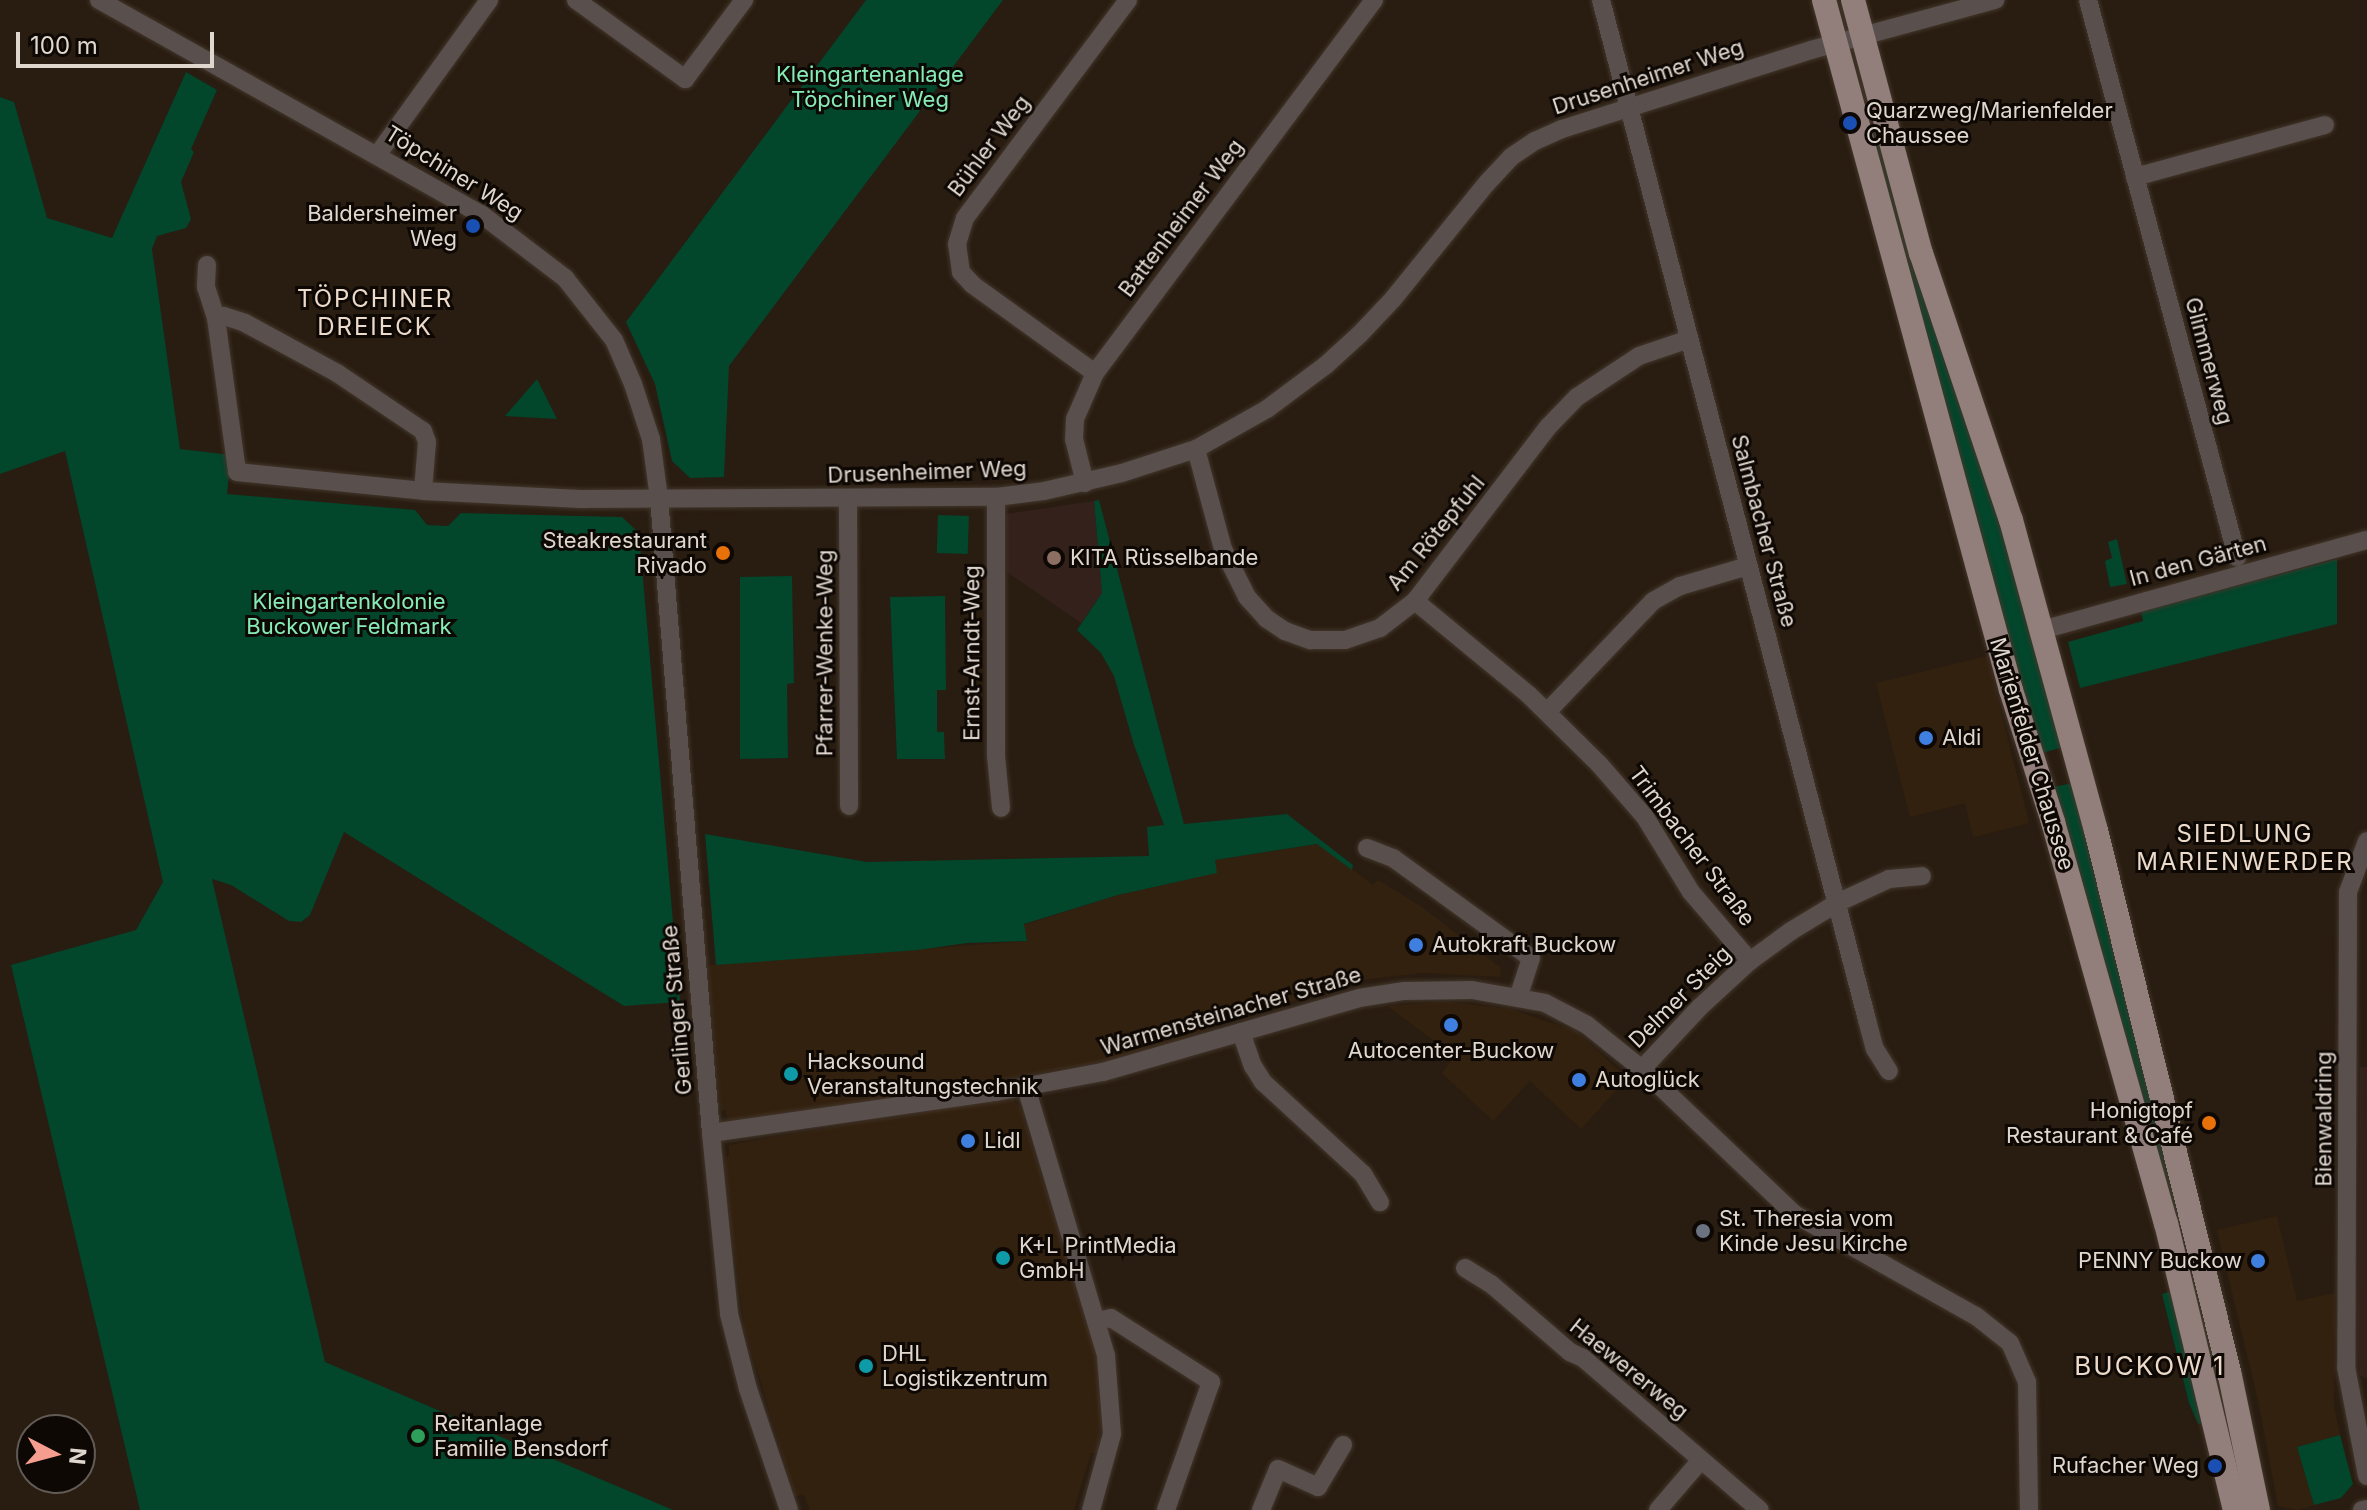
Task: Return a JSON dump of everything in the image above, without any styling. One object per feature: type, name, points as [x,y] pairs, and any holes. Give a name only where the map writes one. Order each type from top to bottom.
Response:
[{"type":"main road","name":"Marienfelder Chaussee","points":[[1824,0],[2006,673],[2166,1223],[2235,1510]]},
{"type":"main road","name":"Marienfelder Chaussee","points":[[1853,0],[1921,253],[1999,481],[2042,630],[2189,1205],[2258,1510]]},
{"type":"main road","points":[[2039,780],[2079,770]]},
{"type":"street","name":"Töpchiner Weg","points":[[99,0],[378,154],[512,236],[565,278],[614,340],[633,384],[651,439],[659,498]]},
{"type":"street","points":[[378,154],[489,0]]},
{"type":"street","points":[[576,0],[685,79],[744,0]]},
{"type":"street","name":"Bühler Weg","points":[[1095,373],[973,285],[961,272],[957,244],[965,218],[1128,0]]},
{"type":"street","name":"Battenheimer Weg","points":[[1085,483],[1074,439],[1075,419],[1095,373],[1374,0]]},
{"type":"street","name":"Salmbacher Straße","points":[[1601,0],[1875,1049],[1889,1071]]},
{"type":"street","name":"Drusenheimer Weg","points":[[207,265],[206,287],[216,318],[237,472],[423,491],[580,499],[996,497],[1085,483],[1196,449],[1249,421],[1326,365],[1393,299],[1511,157],[1562,129],[1836,43],[1995,0]]},
{"type":"street","name":"Glimmerweg","points":[[2088,0],[2237,557]]},
{"type":"street","points":[[2135,177],[2325,125]]},
{"type":"street","points":[[216,318],[224,316],[258,330],[337,373],[423,431],[427,442],[423,491]]},
{"type":"street","name":"Am Rötepfuhl","points":[[1196,449],[1228,562],[1247,597],[1277,627],[1310,640],[1345,640],[1380,628],[1415,601],[1548,427],[1577,397],[1639,356],[1689,339]]},
{"type":"street","name":"Ernst-Arndt-Weg","points":[[996,497],[996,756],[1001,808]]},
{"type":"street","name":"Gerlinger Straße","points":[[659,498],[711,1133],[729,1314],[748,1389],[789,1510]]},
{"type":"street","name":"Pfarrer-Wenke-Weg","points":[[848,500],[849,806]]},
{"type":"street","name":"In den Gärten","points":[[2042,630],[2367,540]]},
{"type":"street","points":[[1547,712],[1653,601],[1689,583],[1748,566]]},
{"type":"street","name":"Trimbacher Straße","points":[[1415,601],[1547,712],[1638,808],[1691,892],[1750,961]]},
{"type":"street","name":"Bienwaldring","points":[[2367,841],[2348,892],[2346,1367],[2359,1399],[2367,1476]]},
{"type":"street","points":[[1367,848],[1393,858],[1531,958],[1519,996]]},
{"type":"street","name":"Delmer Steig","points":[[1642,1069],[1700,1007],[1750,961],[1837,903],[1889,879],[1922,876]]},
{"type":"street","name":"Warmensteinacher Straße","points":[[711,1133],[1026,1087],[1161,1058],[1320,1007],[1404,991],[1472,990],[1519,996],[1568,1013],[1642,1069],[1794,1214],[1976,1316],[2010,1343],[2027,1382],[2029,1510]]},
{"type":"street","points":[[1241,1032],[1253,1066],[1263,1082],[1363,1174],[1380,1202]]},
{"type":"street","points":[[1026,1087],[1098,1321],[1112,1396],[1112,1434],[1091,1510]]},
{"type":"street","name":"Haewererweg","points":[[1465,1268],[1491,1284],[1570,1352],[1583,1358],[1760,1510]]},
{"type":"street","points":[[1098,1321],[1111,1318],[1211,1382],[1166,1510]]},
{"type":"street","points":[[1261,1510],[1274,1466],[1318,1487],[1343,1445]]},
{"type":"street","points":[[1658,1510],[1701,1460]]},
{"type":"shaded area","name":"KITA Rüsselbande","points":[[1094,501],[1102,593],[1081,623],[1007,572],[1006,514]]},
{"type":"shaded area","points":[[1987,656],[2029,823],[1973,837],[1965,803],[1910,817],[1876,683]]},
{"type":"shaded area","points":[[1318,844],[1373,885],[1378,880],[1422,907],[1501,968],[1500,977],[1422,973],[1362,980],[1239,1018],[1153,1050],[1104,1062],[735,1123],[728,1121],[725,1110],[721,1110],[708,965],[1027,941],[1024,925],[1118,895],[1216,873],[1215,860]]},
{"type":"shaded area","points":[[1448,1002],[1510,1009],[1576,1031],[1627,1078],[1581,1129],[1530,1081],[1493,1121],[1442,1073],[1455,1056],[1387,1006]]},
{"type":"shaded area","points":[[2360,1067],[2367,1067],[2367,1379],[2360,1375],[2358,1348]]},
{"type":"shaded area","points":[[1012,1099],[1020,1107],[1098,1360],[1103,1392],[1097,1453],[1091,1453],[1074,1510],[810,1510],[804,1495],[795,1496],[745,1330],[725,1157],[729,1156],[729,1145]]},
{"type":"shaded area","points":[[2277,1216],[2297,1301],[2335,1293],[2334,1407],[2340,1435],[2297,1447],[2314,1505],[2298,1510],[2278,1506],[2259,1404],[2217,1230]]},
{"type":"green space","name":"Kleingartenanlage Töpchiner Weg","points":[[866,0],[1003,0],[729,366],[724,477],[690,478],[672,461],[655,384],[626,322]]},
{"type":"green space","name":"Kleingartenkolonie Buckower Feldmark","points":[[186,72],[217,90],[191,149],[194,152],[181,182],[191,219],[186,228],[157,236],[152,249],[180,449],[231,455],[227,494],[415,510],[427,525],[448,526],[461,513],[622,517],[639,533],[680,1002],[624,1006],[344,832],[310,915],[301,922],[289,921],[231,885],[212,879],[325,1362],[673,1510],[140,1510],[11,965],[136,930],[163,882],[65,451],[0,474],[0,97],[14,102],[47,218],[112,238]]},
{"type":"green space","points":[[1875,124],[1997,511],[2063,747],[2039,754],[1868,125]]},
{"type":"green space","points":[[537,379],[557,419],[505,416]]},
{"type":"green space","points":[[1099,500],[1184,824],[1287,814],[1353,865],[1352,870],[1317,844],[1215,860],[1217,873],[1118,895],[1024,924],[1027,941],[967,943],[918,950],[716,965],[705,834],[867,862],[1149,856],[1147,827],[1164,825],[1134,745],[1114,676],[1101,653],[1077,630],[1102,593],[1094,501]]},
{"type":"green space","points":[[938,515],[969,516],[968,554],[937,553]]},
{"type":"green space","points":[[2117,539],[2127,584],[2110,587],[2105,561],[2112,558],[2108,542]]},
{"type":"green space","points":[[2337,559],[2337,624],[2080,688],[2068,642],[2143,621],[2141,612]]},
{"type":"green space","points":[[792,576],[794,683],[787,684],[788,758],[740,759],[740,577]]},
{"type":"green space","points":[[945,596],[946,690],[937,690],[937,732],[944,732],[945,759],[897,759],[890,597]]},
{"type":"green space","points":[[2073,783],[2229,1416],[2224,1418],[2053,787]]},
{"type":"green space","points":[[2173,1291],[2205,1422],[2198,1424],[2189,1403],[2162,1294]]},
{"type":"green space","points":[[2340,1435],[2353,1484],[2341,1498],[2314,1505],[2297,1447]]},
{"type":"place","name":"Quarzweg/Marienfelder Chaussee","points":[[1850,123]]},
{"type":"place","name":"Baldersheimer Weg","points":[[473,226]]},
{"type":"place","name":"Steakrestaurant Rivado","points":[[723,553]]},
{"type":"place","name":"KITA Rüsselbande","points":[[1054,558]]},
{"type":"place","name":"Aldi","points":[[1926,738]]},
{"type":"place","name":"Autokraft Buckow","points":[[1416,945]]},
{"type":"place","name":"Autocenter-Buckow","points":[[1451,1025]]},
{"type":"place","name":"Hacksound Veranstaltungstechnik","points":[[791,1074]]},
{"type":"place","name":"Autoglück","points":[[1579,1080]]},
{"type":"place","name":"Honigtopf Restaurant & Café","points":[[2209,1123]]},
{"type":"place","name":"Lidl","points":[[968,1141]]},
{"type":"place","name":"St. Theresia vom Kinde Jesu Kirche","points":[[1703,1231]]},
{"type":"place","name":"K+L PrintMedia GmbH","points":[[1003,1258]]},
{"type":"place","name":"PENNY Buckow","points":[[2258,1261]]},
{"type":"place","name":"DHL Logistikzentrum","points":[[866,1366]]},
{"type":"place","name":"Reitanlage Familie Bensdorf","points":[[418,1436]]},
{"type":"place","name":"Rufacher Weg","points":[[2215,1466]]},
{"type":"district","name":"TÖPCHINER DREIECK","points":[[375,313]]},
{"type":"district","name":"SIEDLUNG MARIENWERDER","points":[[2245,848]]},
{"type":"district","name":"BUCKOW 1","points":[[2150,1366]]}]
